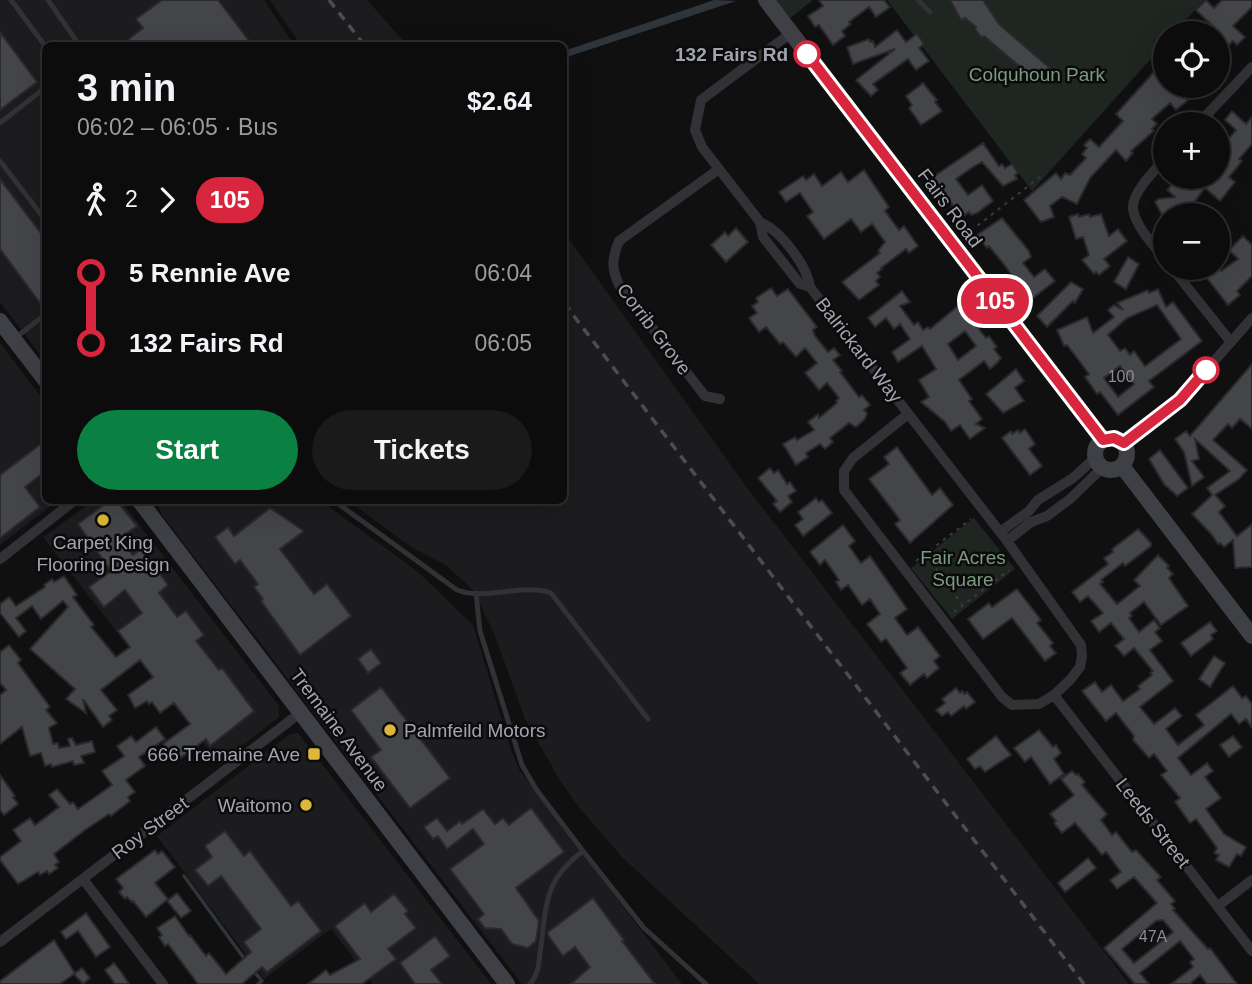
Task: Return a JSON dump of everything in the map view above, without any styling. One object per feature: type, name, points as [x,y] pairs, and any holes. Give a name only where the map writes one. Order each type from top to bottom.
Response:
[{"type":"street","name":"Fairs Road","points":[[771,2],[791,33],[1103,440]]},
{"type":"street","name":"Balrickard Way","points":[[791,33],[701,100],[695,130],[702,147],[760,222],[763,237],[800,284],[810,287],[1004,537],[1081,645],[1080,667],[1054,695],[1039,704],[1012,705],[1002,697],[844,491],[845,471],[853,458],[908,414]]},
{"type":"street","points":[[1209,112],[1252,67]]},
{"type":"street","name":"Corrib Grove","points":[[719,169],[619,241],[613,255],[612,270],[619,285],[705,396],[720,399]]},
{"type":"street","points":[[1153,172],[1136,198],[1133,208],[1144,234],[1153,245]]},
{"type":"street","points":[[1182,280],[1230,341]]},
{"type":"street","points":[[1124,443],[1180,400],[1252,319]]},
{"type":"street","points":[[0,321],[42,376]]},
{"type":"street","points":[[1004,537],[1046,516],[1070,499],[1099,462],[1097,448],[1103,440],[1114,438],[1124,443]]},
{"type":"street","points":[[1099,462],[1115,470],[1122,466],[1127,457],[1124,443]]},
{"type":"street","points":[[1004,537],[1038,500],[1099,462]]},
{"type":"street","points":[[1122,466],[1252,636]]},
{"type":"street","points":[[0,559],[70,504]]},
{"type":"street","name":"Tremaine Avenue","points":[[142,504],[507,984]]},
{"type":"street","name":"Leeds Street","points":[[1054,695],[1252,951]]},
{"type":"street","name":"Roy Street","points":[[0,942],[300,713]]},
{"type":"street","points":[[83,879],[163,984]]},
{"type":"street","points":[[1218,906],[1252,880]]},
{"type":"lane","points":[[11,0],[42,42]]},
{"type":"lane","points":[[48,0],[77,42]]},
{"type":"lane","points":[[918,0],[930,12]]},
{"type":"lane","points":[[0,123],[42,90]]},
{"type":"lane","points":[[0,161],[42,216]]},
{"type":"lane","points":[[14,339],[42,317]]},
{"type":"lane","points":[[339,504],[457,590],[476,593],[534,590],[551,593],[648,719]]},
{"type":"lane","points":[[476,593],[480,631],[522,765],[536,789],[644,928],[706,984]]},
{"type":"lane","points":[[530,984],[538,971],[554,881],[566,864],[583,850]]},
{"type":"path","points":[[952,245],[1040,177]]},
{"type":"path","points":[[916,561],[971,519]]},
{"type":"path","points":[[925,555],[963,605]]},
{"type":"path","points":[[954,612],[1009,570]]},
{"type":"shaded area","points":[[0,0],[264,0],[292,42],[42,42],[42,357],[0,302]]},
{"type":"shaded area","points":[[270,0],[367,0],[404,42],[299,42]]},
{"type":"shaded area","points":[[714,0],[736,1],[567,57],[567,50]]},
{"type":"shaded area","points":[[567,236],[745,485],[1129,984],[759,984],[622,857],[581,810],[559,779],[525,719],[495,636],[474,591],[446,565],[411,547],[353,504],[567,504]]},
{"type":"shaded area","points":[[0,343],[42,398],[42,504],[53,504],[0,545]]},
{"type":"shaded area","points":[[89,504],[123,504],[279,706],[279,717],[219,763],[43,537]]},
{"type":"shaded area","points":[[157,504],[323,504],[418,572],[473,625],[511,750],[520,771],[682,984],[522,984],[162,515]]},
{"type":"shaded area","points":[[298,733],[491,984],[373,984],[331,929],[264,979],[157,836],[290,734]]},
{"type":"green space","points":[[775,0],[813,0],[789,19]]},
{"type":"green space","name":"Colquhoun Park","points":[[887,0],[1204,0],[1185,21],[1153,21],[1153,56],[1032,191]]},
{"type":"green space","name":"Fair Acres Square","points":[[974,518],[1015,569],[952,619],[911,568]]},
{"type":"building","points":[[162,0],[218,0],[250,42],[125,42],[143,28],[136,19]]},
{"type":"building","points":[[819,0],[884,0],[890,7],[876,17],[869,7],[849,22],[851,24],[842,31],[845,36],[833,45],[819,25],[815,27],[808,16],[823,6]]},
{"type":"building","points":[[950,0],[983,0],[999,24],[1051,69],[1038,82],[984,36],[982,38],[976,27],[965,18],[961,20]]},
{"type":"building","points":[[1206,0],[1214,8],[1222,0],[1252,0],[1252,7],[1233,26],[1245,37],[1237,45],[1233,41],[1230,44],[1230,21],[1208,21],[1196,10]]},
{"type":"building","points":[[897,30],[906,42],[917,34],[924,44],[919,48],[929,61],[916,70],[908,59],[873,84],[878,90],[871,96],[856,80],[895,49],[853,64],[847,47],[869,39],[875,47]]},
{"type":"building","points":[[0,32],[37,82],[0,110]]},
{"type":"building","points":[[1153,73],[1153,98],[1188,100],[1176,110],[1170,103],[1160,112],[1153,112],[1153,132],[1131,151],[1133,153],[1126,161],[1116,150],[1090,178],[1077,204],[1062,197],[1050,206],[1054,217],[1041,222],[1024,200],[1056,173],[1061,179],[1065,173],[1070,175],[1086,158],[1082,154],[1087,148],[1084,145],[1090,139],[1099,147],[1123,121],[1116,114]]},
{"type":"building","points":[[923,83],[942,111],[921,125],[909,108],[912,105],[906,96]]},
{"type":"building","points":[[1232,111],[1246,124],[1252,117],[1252,144],[1239,159],[1242,161],[1230,176],[1230,137],[1236,130],[1230,125]]},
{"type":"building","points":[[983,143],[999,166],[1002,164],[1005,168],[1012,164],[1018,173],[1015,175],[1017,179],[1003,186],[982,162],[973,167],[956,179],[968,195],[982,185],[993,201],[977,213],[971,215],[969,212],[959,219],[933,177]]},
{"type":"building","points":[[864,170],[889,207],[885,211],[899,230],[904,226],[918,246],[909,253],[906,249],[881,268],[877,273],[880,277],[876,281],[879,285],[859,300],[842,282],[880,253],[878,251],[885,242],[872,224],[861,232],[851,219],[824,239],[807,216],[813,212],[800,193],[786,202],[779,192],[803,176],[806,180],[814,174],[822,186],[841,172],[848,182]]},
{"type":"building","points":[[0,179],[42,235],[42,302],[40,303],[0,249]]},
{"type":"building","points":[[1204,189],[1195,201],[1196,203],[1156,203],[1158,199],[1175,197],[1167,190]]},
{"type":"building","points":[[1206,189],[1229,189],[1220,201]]},
{"type":"building","points":[[1078,214],[1079,217],[1089,214],[1090,217],[1101,214],[1109,236],[1118,229],[1127,241],[1104,259],[1110,266],[1099,275],[1096,272],[1094,274],[1082,260],[1089,255],[1083,237],[1076,239],[1069,217]]},
{"type":"building","points":[[1002,218],[1029,251],[1031,257],[1023,263],[1034,277],[1045,269],[1055,281],[1029,301],[1006,267],[977,235]]},
{"type":"building","points":[[736,228],[748,242],[726,262],[711,245],[725,232],[728,236]]},
{"type":"building","points":[[1243,236],[1252,245],[1252,276],[1237,291],[1240,295],[1228,305],[1208,280],[1230,280],[1230,265],[1238,259],[1230,249]]},
{"type":"building","points":[[1128,257],[1139,264],[1126,289],[1114,282]]},
{"type":"building","points":[[1071,282],[1083,289],[1075,303],[1073,301],[1047,327],[1037,316]]},
{"type":"building","points":[[771,288],[777,296],[788,289],[817,327],[813,330],[815,336],[828,352],[834,348],[840,355],[833,360],[842,371],[840,372],[859,397],[862,395],[870,405],[864,410],[867,413],[865,419],[856,427],[849,423],[830,438],[833,442],[825,449],[820,444],[806,453],[808,457],[796,465],[783,444],[795,437],[797,440],[814,430],[808,422],[818,414],[819,418],[837,403],[839,398],[827,383],[819,390],[805,373],[817,363],[805,348],[796,357],[783,342],[780,344],[766,327],[759,332],[749,318],[757,313],[752,306],[758,302],[756,298]]},
{"type":"building","points":[[1158,289],[1166,307],[1173,302],[1202,341],[1149,381],[1154,387],[1118,415],[1100,392],[1097,394],[1085,377],[1089,374],[1067,345],[1064,346],[1057,330],[1087,317],[1093,333],[1114,317],[1108,310],[1114,305],[1123,310],[1117,303],[1148,290],[1149,293]],"holes":[[[1157,305],[1181,339],[1145,366],[1134,351],[1130,355],[1125,348],[1120,351],[1108,335],[1127,318]],[[1120,366],[1134,384],[1118,397],[1104,378]]]},
{"type":"building","points":[[902,291],[910,302],[900,306],[914,325],[918,322],[923,330],[928,327],[930,329],[963,302],[970,312],[968,315],[986,338],[989,336],[1001,358],[990,369],[984,361],[959,380],[982,419],[976,424],[985,428],[970,439],[960,425],[951,431],[945,422],[921,402],[929,397],[919,380],[936,369],[922,346],[898,362],[892,352],[910,339],[900,324],[894,329],[886,318],[875,327],[868,318]],"holes":[[[965,331],[976,346],[958,360],[948,344]]]},
{"type":"building","points":[[1252,364],[1252,429],[1240,419],[1232,428],[1228,424],[1213,440],[1247,470],[1239,479],[1215,495],[1225,506],[1219,512],[1237,536],[1252,524],[1252,567],[1235,568],[1233,540],[1224,547],[1218,544],[1192,514],[1212,495],[1207,488],[1230,471],[1195,439],[1199,459],[1192,461],[1204,477],[1192,486],[1184,452],[1175,439],[1186,431],[1190,436]]},
{"type":"building","points":[[1016,369],[1024,381],[1015,388],[1024,401],[1003,413],[986,394]]},
{"type":"building","points":[[1025,429],[1035,444],[1029,449],[1042,466],[1030,475],[1002,438],[1011,431],[1012,434],[1018,430],[1020,433]]},
{"type":"building","points":[[42,443],[42,474],[25,487],[40,507],[0,538],[0,475]]},
{"type":"building","points":[[897,447],[932,495],[940,488],[953,505],[910,543],[895,524],[900,520],[869,479],[889,464],[884,457]]},
{"type":"building","points":[[1160,450],[1188,488],[1177,496],[1164,484],[1149,459]]},
{"type":"building","points":[[770,468],[774,473],[778,470],[787,484],[790,482],[796,491],[788,496],[792,502],[780,512],[773,504],[777,501],[758,478]]},
{"type":"building","points":[[816,498],[819,502],[822,500],[832,513],[803,536],[795,525],[803,519],[798,512]]},
{"type":"building","points":[[105,504],[119,504],[137,526],[120,538],[133,555],[141,549],[168,585],[159,593],[177,617],[186,611],[204,635],[196,641],[219,670],[222,668],[254,711],[210,746],[206,739],[175,762],[163,744],[190,724],[174,703],[160,713],[152,702],[149,704],[147,701],[135,708],[128,695],[153,677],[140,660],[101,690],[117,710],[109,716],[112,720],[103,727],[83,699],[86,713],[66,699],[75,689],[30,649],[68,607],[63,601],[41,619],[32,606],[16,618],[26,631],[19,637],[0,613],[0,604],[9,597],[16,606],[45,587],[52,579],[54,582],[64,576],[77,595],[73,597],[94,625],[91,627],[116,657],[130,647],[118,631],[142,613],[125,590],[104,607],[89,587],[111,571],[78,524]]},
{"type":"building","points":[[270,508],[304,531],[280,549],[314,594],[327,584],[351,616],[300,655],[261,601],[263,599],[254,587],[258,584],[240,560],[235,564],[215,537],[228,527],[234,536]]},
{"type":"building","points":[[843,525],[855,541],[849,546],[861,563],[870,556],[907,609],[895,618],[907,635],[918,627],[940,656],[934,661],[939,668],[927,678],[924,674],[910,685],[900,673],[907,668],[886,639],[881,642],[867,624],[880,614],[870,599],[862,605],[848,585],[841,590],[836,582],[839,580],[825,560],[820,565],[810,552]]},
{"type":"building","points":[[1138,529],[1151,546],[1125,566],[1123,563],[1101,580],[1103,582],[1100,584],[1117,604],[1140,586],[1134,580],[1158,555],[1169,566],[1167,568],[1173,574],[1169,578],[1188,606],[1161,625],[1144,602],[1130,613],[1132,616],[1129,618],[1139,632],[1154,620],[1160,628],[1155,632],[1162,641],[1150,650],[1173,681],[1140,707],[1154,724],[1175,708],[1182,716],[1166,729],[1178,745],[1204,725],[1196,715],[1233,686],[1242,698],[1246,696],[1252,704],[1252,728],[1246,719],[1239,724],[1231,714],[1178,758],[1191,775],[1207,763],[1213,771],[1205,777],[1221,798],[1206,809],[1224,834],[1246,847],[1241,856],[1237,854],[1229,867],[1216,860],[1219,855],[1214,853],[1217,848],[1196,819],[1190,823],[1175,802],[1180,798],[1161,775],[1167,771],[1154,754],[1149,758],[1133,740],[1134,736],[1116,713],[1106,721],[1082,691],[1095,682],[1102,692],[1111,685],[1123,701],[1140,689],[1138,686],[1152,675],[1150,673],[1153,671],[1134,648],[1124,656],[1115,646],[1124,639],[1111,623],[1099,632],[1091,621],[1103,613],[1088,596],[1080,602],[1072,592],[1108,564],[1104,558]]},
{"type":"building","points":[[1017,589],[1041,620],[1037,623],[1053,643],[1050,646],[1056,653],[1045,661],[1012,618],[983,639],[968,619],[989,603],[992,607]]},
{"type":"building","points":[[1210,622],[1217,631],[1211,635],[1213,639],[1191,656],[1181,643]]},
{"type":"building","points":[[9,645],[21,660],[18,663],[50,707],[46,710],[57,723],[49,728],[53,744],[58,743],[59,748],[70,746],[68,739],[72,738],[76,745],[92,741],[95,752],[81,756],[84,763],[74,765],[73,761],[52,767],[51,764],[45,766],[41,753],[30,756],[22,727],[0,744],[0,695],[6,690],[0,683],[0,652]]},
{"type":"building","points":[[371,649],[381,663],[368,673],[358,659]]},
{"type":"building","points":[[1214,656],[1225,663],[1210,687],[1199,679]]},
{"type":"building","name":"Palmfeild Motors","points":[[381,687],[450,778],[410,808],[371,757],[381,750],[351,710]]},
{"type":"building","points":[[956,688],[960,693],[967,692],[975,702],[951,716],[948,712],[942,716],[936,710],[945,703],[942,699]]},
{"type":"building","points":[[156,727],[165,739],[139,757],[145,766],[126,780],[135,792],[128,797],[130,801],[54,854],[59,862],[55,865],[58,868],[49,874],[47,871],[40,875],[38,872],[18,884],[0,860],[0,857],[21,841],[13,830],[30,818],[35,825],[59,807],[49,795],[57,789],[78,809],[112,785],[102,771],[124,756],[117,746],[131,736],[136,742]]},
{"type":"building","points":[[1039,730],[1061,753],[1054,759],[1064,774],[1050,784],[1031,757],[1025,762],[1014,748]]},
{"type":"building","points":[[996,736],[1011,755],[985,772],[980,766],[975,769],[967,759]]},
{"type":"building","points":[[1233,736],[1242,747],[1229,757],[1220,745]]},
{"type":"building","points":[[1072,771],[1085,782],[1082,785],[1107,814],[1101,820],[1112,835],[1116,832],[1132,852],[1136,850],[1161,877],[1157,880],[1175,901],[1171,904],[1175,909],[1173,910],[1208,949],[1210,948],[1237,984],[1207,984],[1200,975],[1190,984],[1171,984],[1193,967],[1190,962],[1194,959],[1180,941],[1140,973],[1149,984],[1135,984],[1104,948],[1157,903],[1134,877],[1117,889],[1110,880],[1121,872],[1106,852],[1102,855],[1075,823],[1062,833],[1054,823],[1056,821],[1050,814],[1074,795],[1061,779]],"holes":[[[1163,920],[1173,932],[1134,963],[1122,949],[1156,921]]]},
{"type":"building","points":[[0,775],[18,804],[4,815],[0,810]]},
{"type":"building","points":[[531,808],[564,852],[516,888],[539,921],[536,941],[528,948],[512,944],[501,929],[485,928],[478,919],[484,914],[450,869],[484,844],[473,829],[447,849],[438,836],[433,839],[424,827],[437,818],[447,831],[483,809],[495,824],[503,818],[509,825]]},
{"type":"building","points":[[225,831],[244,856],[250,851],[291,906],[298,901],[321,931],[267,972],[262,967],[242,984],[198,984],[168,944],[165,946],[157,928],[175,916],[206,956],[209,953],[226,974],[251,952],[244,942],[261,929],[221,876],[208,886],[195,870],[212,857],[205,846]]},
{"type":"building","points":[[155,850],[158,854],[162,851],[175,867],[155,883],[168,899],[146,917],[133,901],[127,897],[125,899],[119,892],[123,888],[116,879]]},
{"type":"building","points":[[1088,858],[1096,868],[1065,892],[1058,883]]},
{"type":"building","points":[[177,893],[191,911],[181,918],[167,901]]},
{"type":"building","points":[[394,894],[408,911],[405,914],[416,928],[388,949],[396,959],[362,984],[308,984],[326,970],[330,975],[360,959],[335,926],[365,903],[371,912]]},
{"type":"building","points":[[593,898],[655,984],[571,984],[590,967],[575,947],[563,956],[548,932]]},
{"type":"building","points":[[86,913],[110,947],[96,957],[78,931],[66,939],[61,932]]},
{"type":"building","points":[[435,936],[450,956],[431,970],[442,984],[415,984],[400,963]]},
{"type":"building","points":[[54,940],[75,973],[82,968],[90,978],[83,984],[74,974],[60,984],[0,984],[0,981]]},
{"type":"building","points":[[114,963],[129,984],[115,984],[105,970]]},
{"type":"waterway","points":[[184,876],[246,961]]},
{"type":"waterway","points":[[253,970],[262,981],[258,984]]},
{"type":"railway","points":[[329,0],[362,42]]},
{"type":"railway","points":[[567,307],[1084,984]]},
{"type":"bus line","name":"105","points":[[807,54],[1103,440],[1114,438],[1124,443],[1180,400],[1206,370]]},
{"type":"place","name":"132 Fairs Rd","points":[[807,54]]},
{"type":"place","name":"Carpet King Flooring Design","points":[[103,520]]},
{"type":"place","name":"Palmfeild Motors","points":[[390,730]]},
{"type":"place","name":"666 Tremaine Ave","points":[[314,754]]},
{"type":"place","name":"Waitomo","points":[[306,805]]}]
